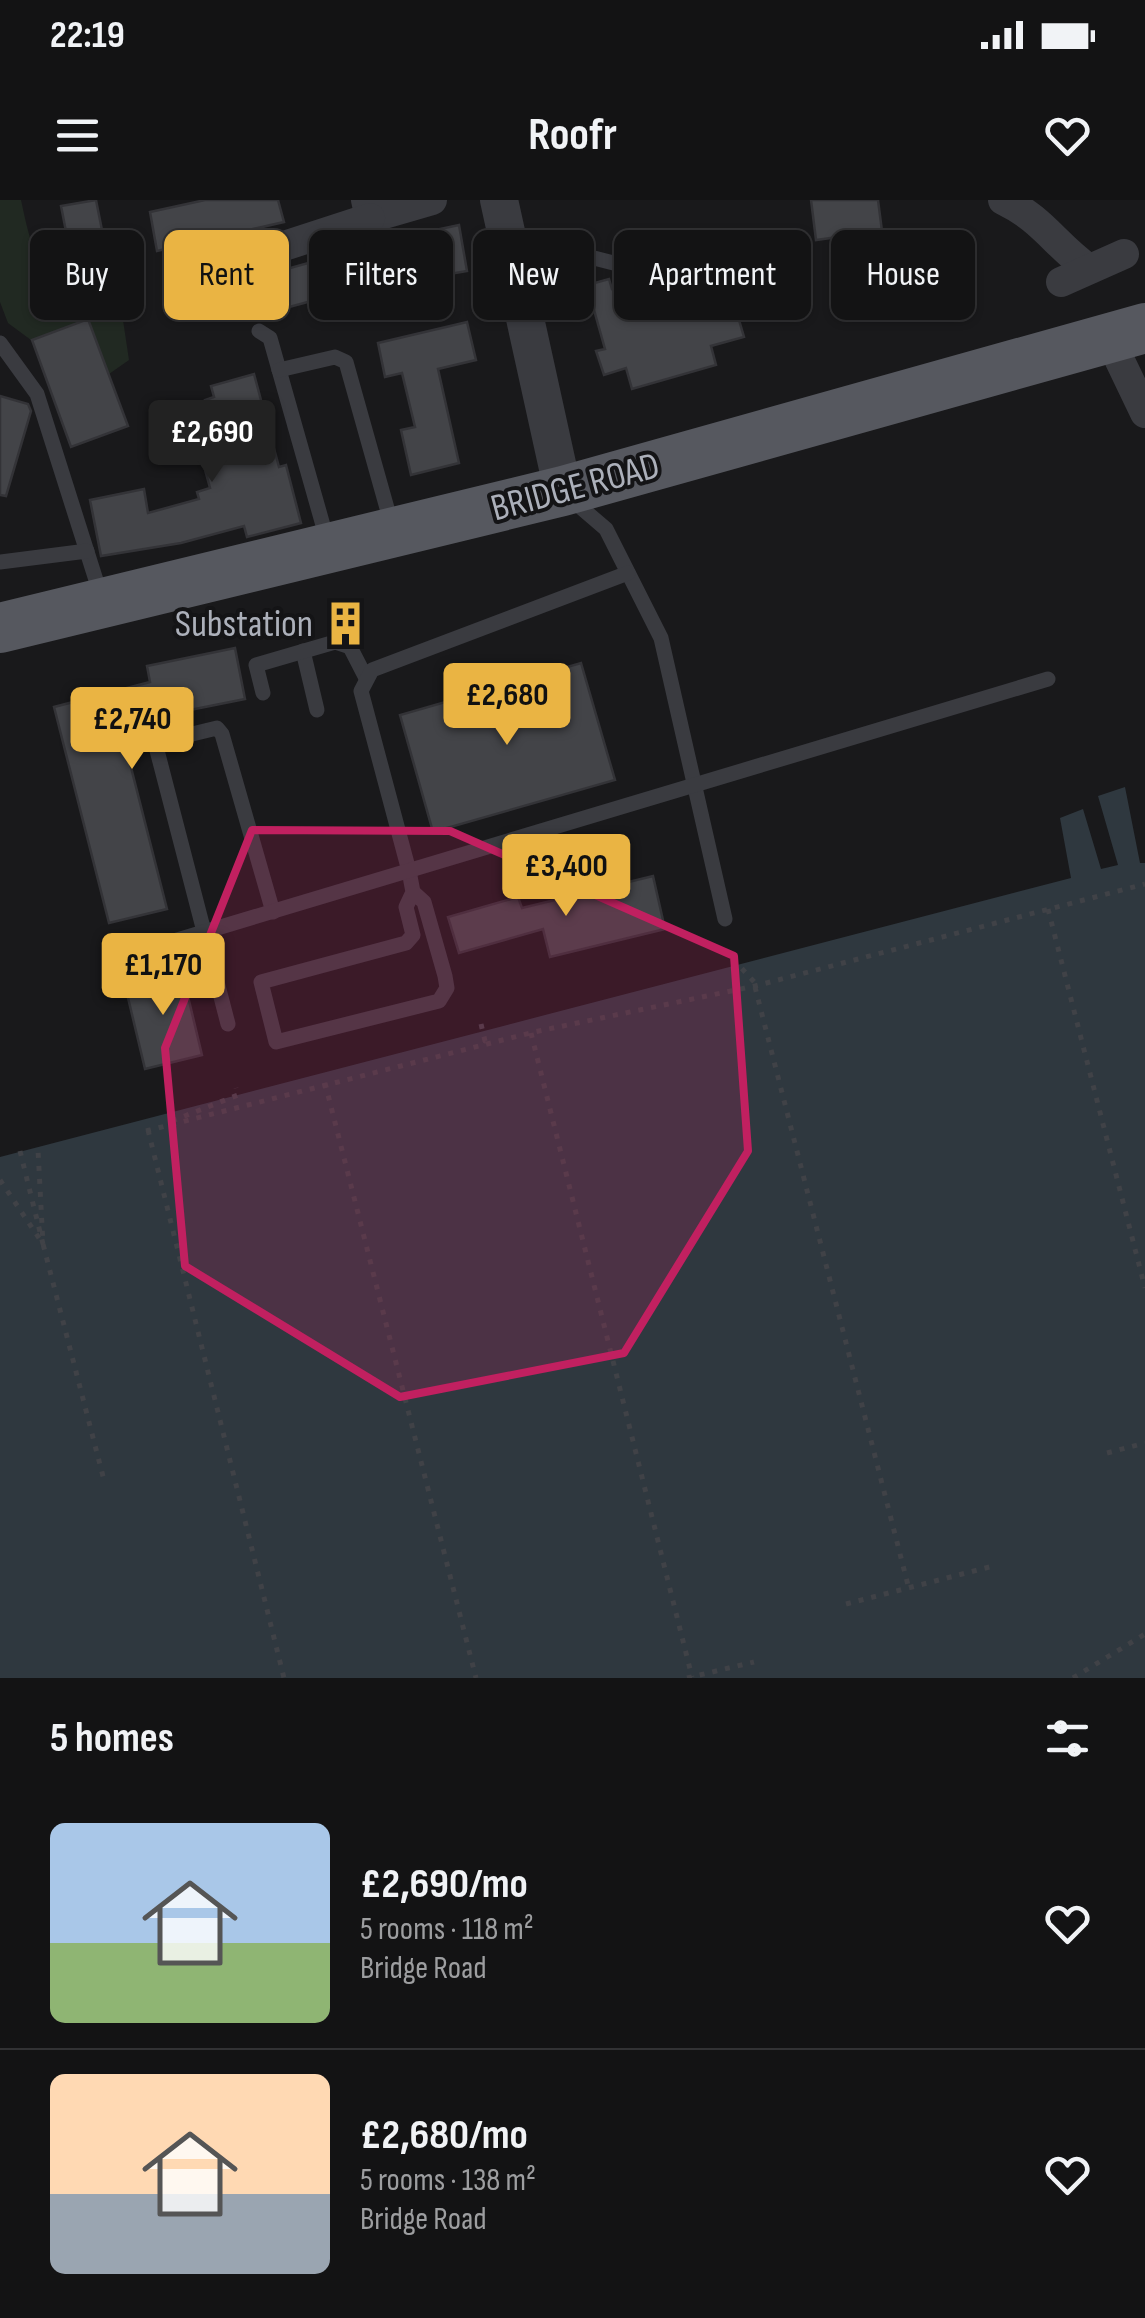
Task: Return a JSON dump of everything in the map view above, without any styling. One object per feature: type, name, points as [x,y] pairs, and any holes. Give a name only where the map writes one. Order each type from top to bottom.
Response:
[{"type":"main road","name":"BRIDGE ROAD","points":[[0,628],[563,491],[1127,334]]},
{"type":"street","points":[[289,240],[368,209],[432,200]]},
{"type":"street","points":[[499,200],[506,230]]},
{"type":"street","points":[[1004,200],[1036,216],[1067,253],[1075,276],[1124,254]]},
{"type":"street","points":[[526,320],[563,491]]},
{"type":"street","points":[[1127,334],[1145,413]]},
{"type":"lane","points":[[259,331],[270,338],[329,547]]},
{"type":"lane","points":[[0,344],[37,394],[104,602]]},
{"type":"lane","points":[[279,370],[335,357],[346,362],[394,531]]},
{"type":"lane","points":[[563,491],[606,529],[661,638],[725,919]]},
{"type":"lane","points":[[0,562],[87,551]]},
{"type":"lane","points":[[413,892],[424,902],[445,976],[447,988],[439,1001],[276,1042],[261,982],[412,941],[406,907],[413,892],[362,692],[366,678],[380,666],[628,573]]},
{"type":"lane","points":[[263,692],[256,665],[335,642],[350,647],[366,678]]},
{"type":"lane","points":[[303,651],[317,710]]},
{"type":"lane","points":[[144,950],[1048,679]]},
{"type":"lane","points":[[146,708],[228,1024]]},
{"type":"lane","points":[[155,743],[218,728],[273,912]]},
{"type":"path","points":[[481,1024],[485,1041],[755,986],[1145,884]]},
{"type":"path","points":[[1048,909],[1145,1288]]},
{"type":"path","points":[[755,986],[734,967],[733,959],[755,986],[909,1589]]},
{"type":"path","points":[[146,1131],[534,1032]]},
{"type":"path","points":[[534,1032],[690,1678],[754,1662]]},
{"type":"path","points":[[325,1083],[476,1678]]},
{"type":"path","points":[[146,1131],[238,1095],[236,1088]]},
{"type":"path","points":[[146,1131],[284,1678]]},
{"type":"path","points":[[38,1150],[43,1244]]},
{"type":"path","points":[[20,1151],[105,1484]]},
{"type":"path","points":[[0,1180],[43,1244]]},
{"type":"path","points":[[1107,1453],[1145,1444]]},
{"type":"path","points":[[846,1604],[993,1566]]},
{"type":"path","points":[[1073,1678],[1145,1634]]},
{"type":"highlighted area","points":[[252,830],[450,831],[734,956],[748,1151],[624,1353],[400,1397],[185,1266],[165,1048]]},
{"type":"shaded area","points":[[0,200],[21,200],[30,236],[30,320],[85,320],[31,340],[8,323],[0,302]]},
{"type":"shaded area","points":[[88,320],[123,320],[129,360],[109,374]]},
{"type":"shaded area","points":[[1125,787],[1140,863],[1145,863],[1145,1678],[0,1678],[0,1157],[1071,878],[1060,818],[1083,809],[1101,869],[1118,865],[1098,796]]},
{"type":"building","points":[[96,200],[102,230],[66,230],[61,206]]},
{"type":"building","points":[[205,200],[278,200],[284,222],[249,230],[164,230],[164,249],[157,251],[150,212]]},
{"type":"building","points":[[811,200],[878,200],[882,230],[831,230],[831,238],[816,240]]},
{"type":"building","points":[[459,225],[467,271],[453,273],[453,230],[435,230]]},
{"type":"building","points":[[309,263],[309,302],[289,307],[289,268]]},
{"type":"building","points":[[609,279],[614,320],[739,320],[744,337],[711,346],[716,365],[632,389],[626,368],[604,375],[596,351],[605,349],[594,310],[594,283]]},
{"type":"building","points":[[88,320],[128,426],[71,447],[32,340]]},
{"type":"building","points":[[467,322],[476,360],[438,369],[459,463],[411,475],[401,430],[415,427],[402,373],[385,377],[378,343]]},
{"type":"building","points":[[254,374],[279,467],[286,465],[301,523],[247,537],[244,526],[181,543],[101,556],[90,500],[144,489],[148,513],[199,499],[197,492],[210,488],[201,455],[218,450],[205,400],[214,397],[211,386]]},
{"type":"building","points":[[0,396],[28,404],[31,411],[6,496],[0,495]]},
{"type":"building","points":[[235,648],[245,699],[160,716],[155,701],[144,697],[135,706],[138,721],[120,724],[167,909],[109,923],[54,707],[150,682],[147,666]]},
{"type":"building","points":[[581,663],[615,780],[433,832],[400,715]]},
{"type":"building","points":[[653,876],[665,929],[550,957],[543,929],[459,953],[448,917],[518,897],[522,908]]},
{"type":"building","points":[[181,967],[202,1055],[145,1069],[124,981]]},
{"type":"place","name":"Substation","points":[[346,623]]}]
